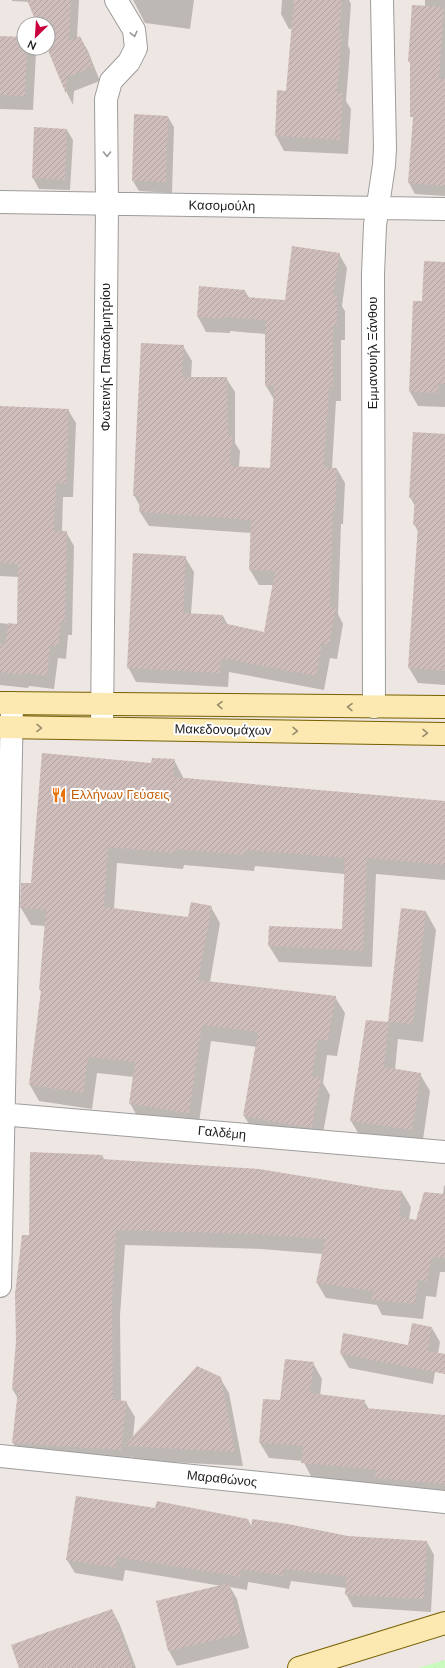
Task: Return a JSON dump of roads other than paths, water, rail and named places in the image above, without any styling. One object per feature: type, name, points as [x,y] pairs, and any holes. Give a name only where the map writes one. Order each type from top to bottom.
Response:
[{"type":"street","name":"Φωτεινής Παπαδημητρίου","points":[[102,728],[107,205],[106,99],[111,81],[129,62],[136,48],[134,30],[116,0]]},
{"type":"street","name":"Εμμανουήλ Ξάνθου","points":[[374,707],[373,274],[375,225],[385,148],[382,0]]},
{"type":"street","name":"Κασομούλη","points":[[0,202],[107,205],[445,209]]},
{"type":"street","name":"Μακεδονομάχων","points":[[6,703],[445,708]]},
{"type":"street","points":[[0,1286],[6,703]]},
{"type":"street","name":"Μακεδονομάχων","points":[[6,727],[445,734]]},
{"type":"street","name":"Γαλδέμη","points":[[2,1114],[445,1152]]},
{"type":"street","name":"Μαραθώνος","points":[[0,1456],[445,1502]]},
{"type":"street","points":[[299,1668],[445,1623]]},
{"type":"place","name":"Ελλήνων Γεύσεις","points":[[59,795]]}]
